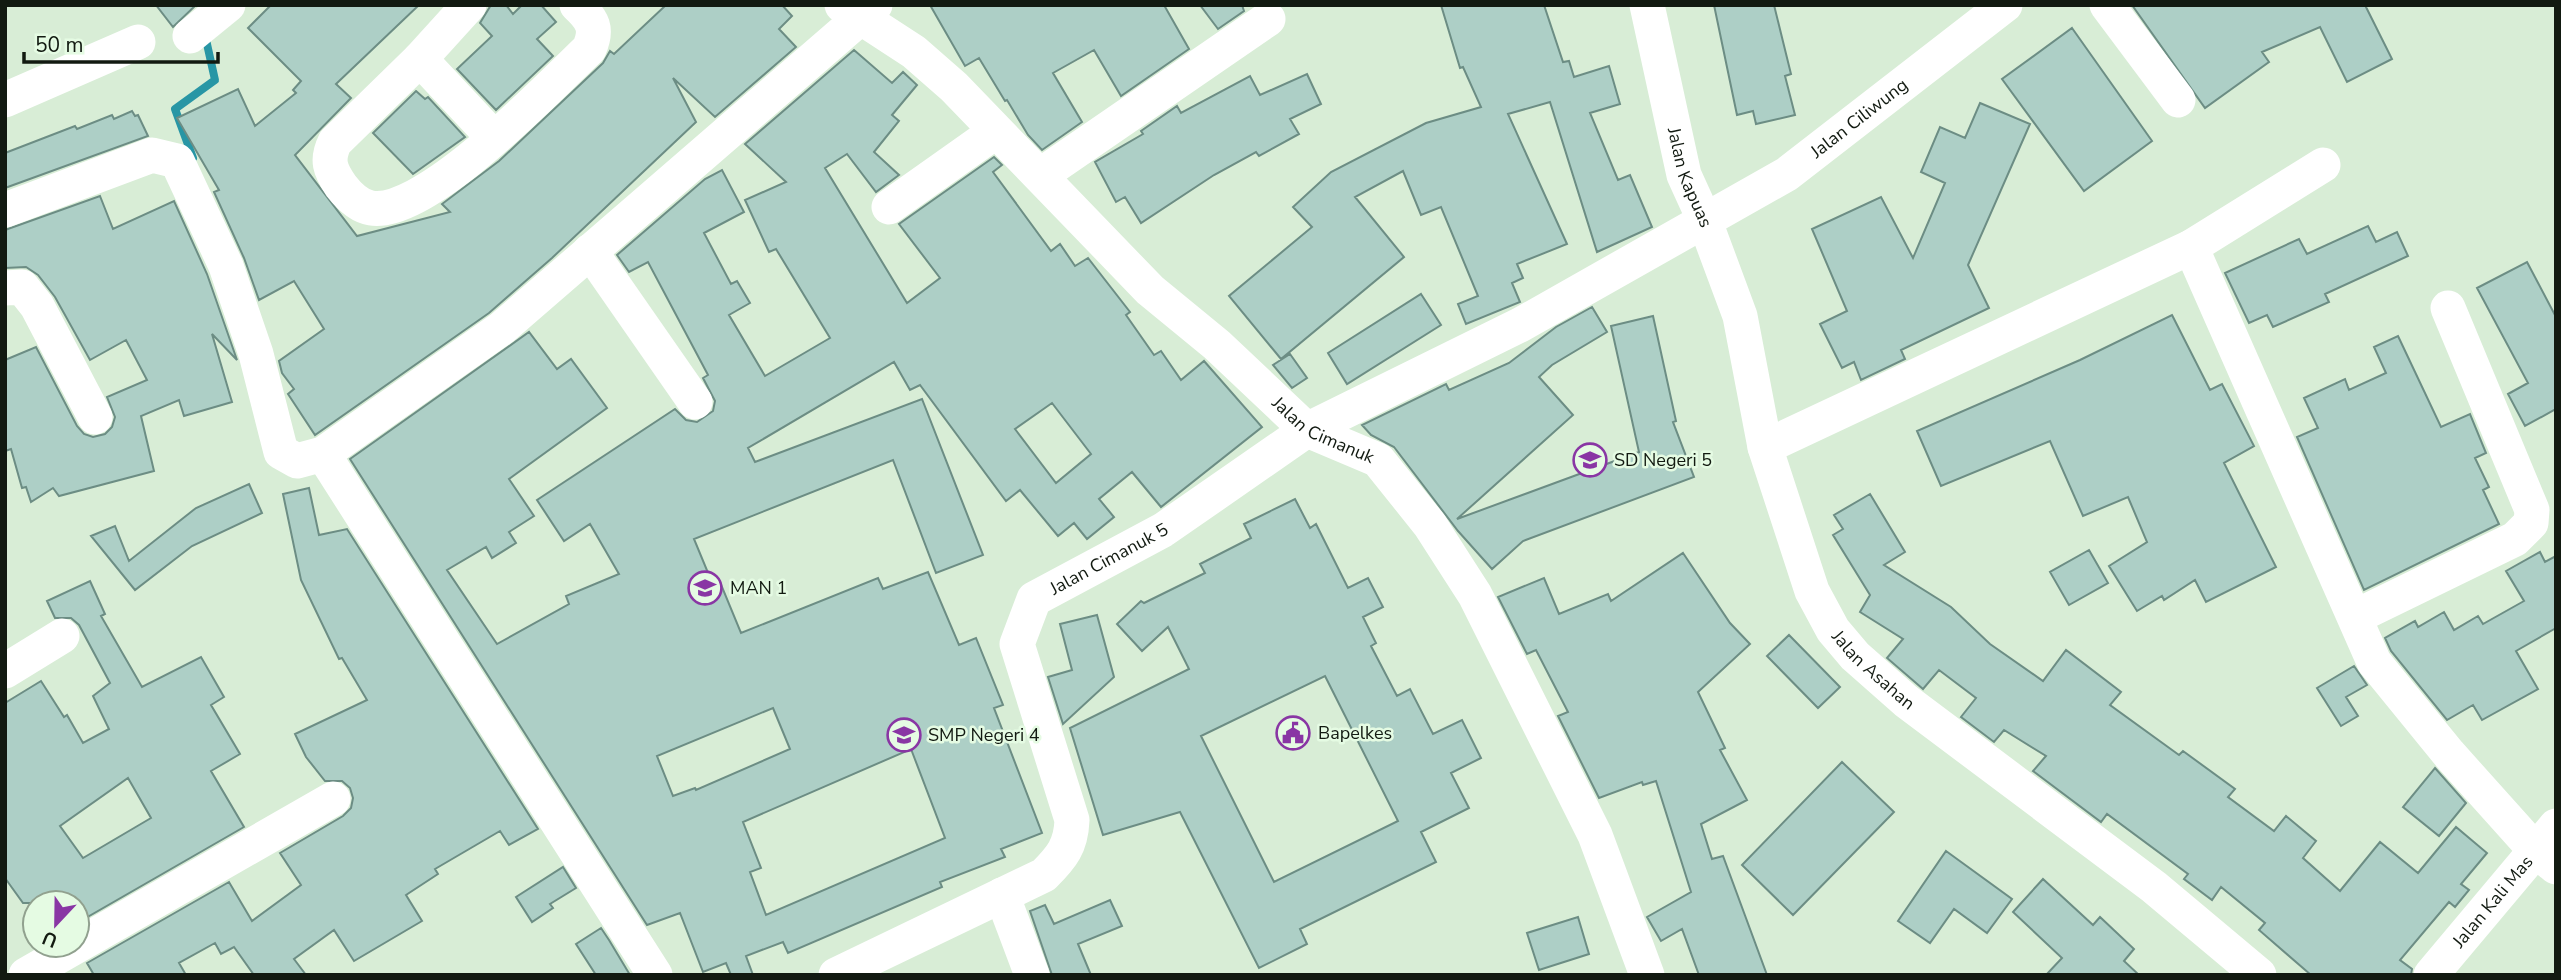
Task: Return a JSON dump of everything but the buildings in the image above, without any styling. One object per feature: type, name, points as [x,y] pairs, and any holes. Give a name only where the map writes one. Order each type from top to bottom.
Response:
[{"type":"street","points":[[190,36],[228,5]]},
{"type":"street","points":[[469,5],[420,59],[335,142],[329,157],[329,166],[356,202],[371,208],[407,201],[448,177],[494,138],[589,49],[595,35],[592,19],[577,5]]},
{"type":"street","name":"Jalan Kapuas","points":[[1647,5],[1684,175],[1704,219]]},
{"type":"street","name":"Jalan Kapuas","points":[[1667,5],[1705,170],[1704,219]]},
{"type":"street","name":"Jalan Ciliwung","points":[[1307,430],[1520,325],[1787,174],[2005,5]]},
{"type":"street","points":[[2107,5],[2178,100]]},
{"type":"street","points":[[5,210],[152,155],[177,161],[184,170],[226,266],[256,354],[281,452],[298,461],[323,454],[502,328],[860,9]]},
{"type":"street","name":"Jalan Cimanuk","points":[[860,9],[954,87],[1150,290],[1217,345],[1307,430],[1378,460],[1430,525],[1475,595],[1595,835],[1647,975]]},
{"type":"street","points":[[1041,175],[1268,19]]},
{"type":"street","points":[[5,100],[138,42]]},
{"type":"street","points":[[420,59],[494,138]]},
{"type":"street","points":[[889,207],[995,132]]},
{"type":"street","points":[[1765,447],[2191,247],[2323,166]]},
{"type":"street","name":"Jalan Asahan","points":[[1704,219],[1740,316],[1765,447],[1812,591],[1833,630],[1855,656],[1906,701],[2154,887],[2259,975]]},
{"type":"street","points":[[2191,247],[2374,662],[2449,754],[2549,848]]},
{"type":"street","points":[[590,251],[695,402]]},
{"type":"street","points":[[5,288],[22,287],[37,306],[95,417]]},
{"type":"street","points":[[2355,617],[2515,539],[2530,523],[2532,510],[2448,308]]},
{"type":"street","name":"Jalan Cimanuk 5","points":[[836,975],[1044,875],[1064,855],[1071,841],[1072,820],[1017,644],[1034,599],[1163,530],[1307,430]]},
{"type":"street","points":[[323,454],[655,975]]},
{"type":"street","points":[[5,671],[62,636]]},
{"type":"street","points":[[26,975],[333,799]]},
{"type":"street","name":"Jalan Kali Mas","points":[[2431,975],[2549,848]]},
{"type":"street","points":[[1002,895],[1032,975]]},
{"type":"waterway","points":[[193,158],[175,109],[215,80],[205,35]]},
{"type":"place","name":"SD Negeri 5","points":[[1590,460]]},
{"type":"place","name":"MAN 1","points":[[705,588]]},
{"type":"place","name":"Bapelkes","points":[[1293,733]]},
{"type":"place","name":"SMP Negeri 4","points":[[904,735]]}]
